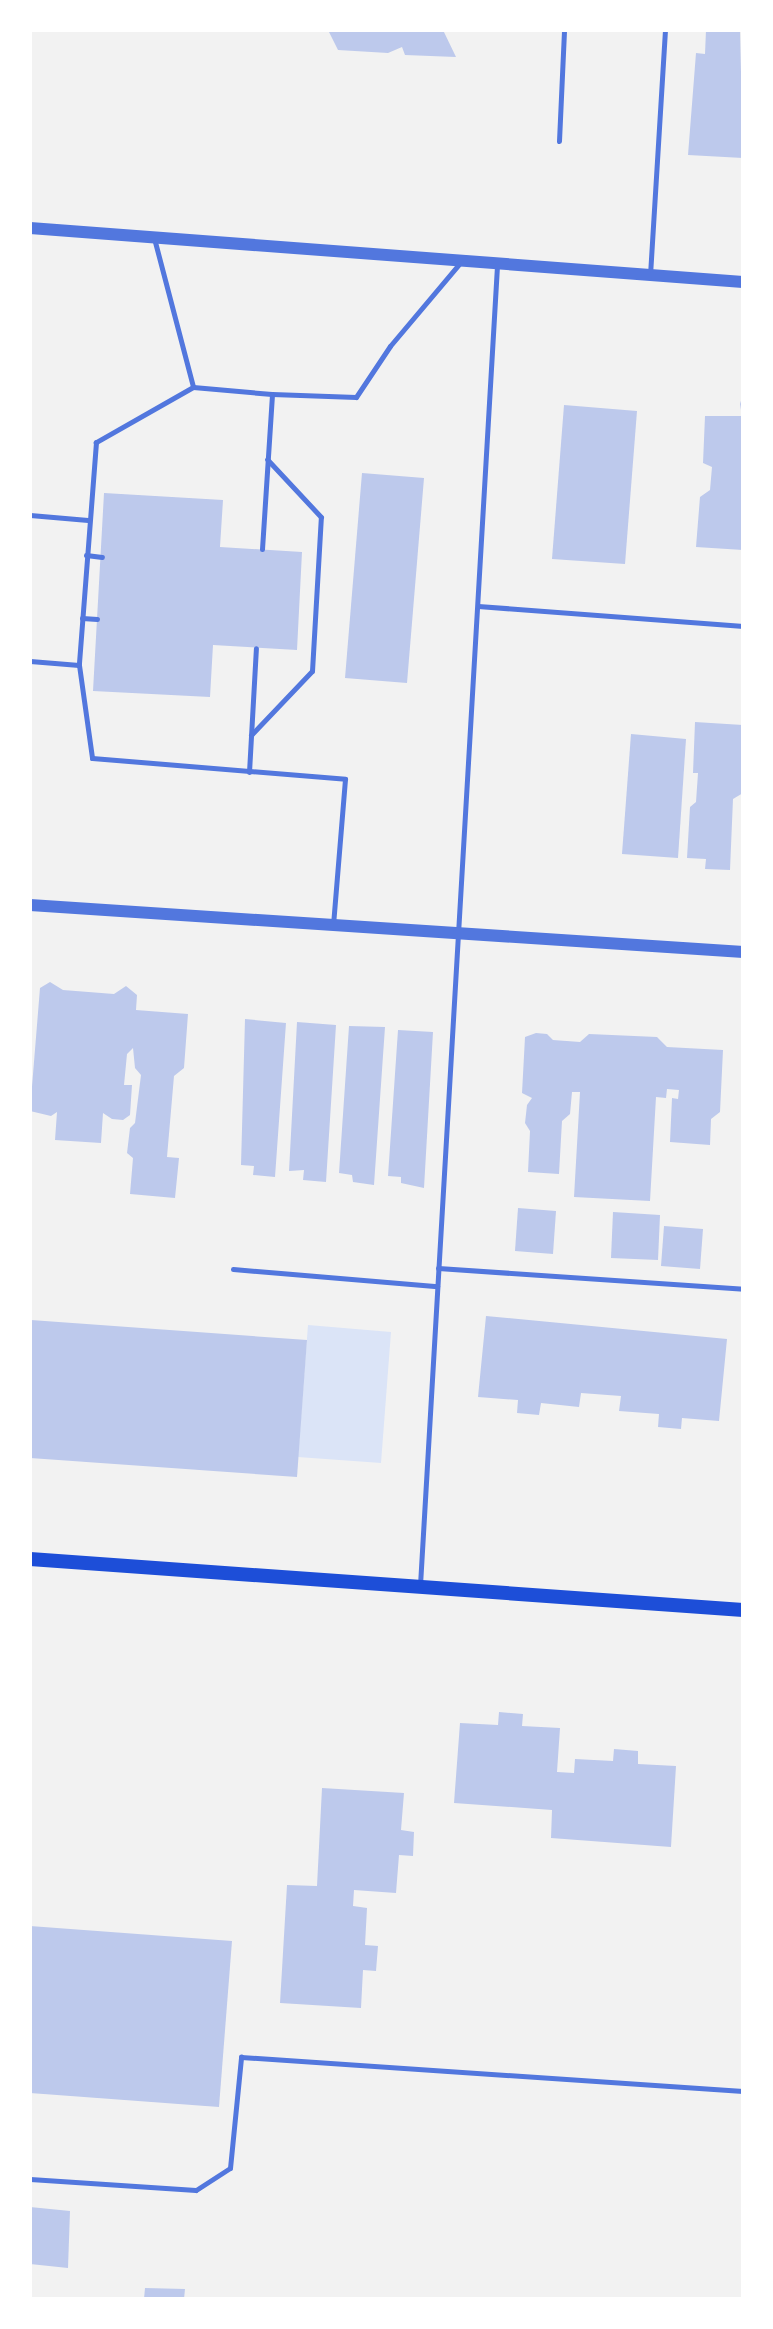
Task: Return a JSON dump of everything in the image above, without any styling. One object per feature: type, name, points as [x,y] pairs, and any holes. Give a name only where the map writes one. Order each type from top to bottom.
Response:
[{"type":"main road","points":[[30,1559],[743,1610]]},
{"type":"street","points":[[30,228],[743,282]]},
{"type":"street","points":[[30,905],[743,953]]},
{"type":"lane","points":[[559,141],[564,30]]},
{"type":"lane","points":[[649,275],[665,30]]},
{"type":"lane","points":[[155,238],[193,387]]},
{"type":"lane","points":[[333,925],[345,779],[92,758],[79,665],[96,442],[193,387],[272,394],[356,397],[390,346],[462,261]]},
{"type":"lane","points":[[420,1587],[498,264]]},
{"type":"lane","points":[[262,550],[272,394]]},
{"type":"lane","points":[[251,735],[312,671],[314,643],[321,517],[267,459]]},
{"type":"lane","points":[[30,515],[88,520]]},
{"type":"lane","points":[[86,555],[102,556]]},
{"type":"lane","points":[[478,606],[743,626]]},
{"type":"lane","points":[[82,618],[97,619]]},
{"type":"lane","points":[[249,772],[256,648]]},
{"type":"lane","points":[[30,661],[79,665]]},
{"type":"lane","points":[[438,1268],[743,1289]]},
{"type":"lane","points":[[233,1269],[438,1286]]},
{"type":"lane","points":[[30,2179],[196,2190],[230,2168],[242,2057],[743,2091]]},
{"type":"shaded area","points":[[308,1325],[391,1332],[381,1463],[298,1457]]},
{"type":"building","points":[[328,30],[443,30],[456,57],[405,55],[402,47],[388,53],[338,50]]},
{"type":"building","points":[[706,30],[740,30],[743,158],[688,155],[696,53],[705,54]]},
{"type":"building","points":[[743,394],[743,550],[696,547],[700,497],[710,490],[712,467],[703,463],[705,416],[742,416],[740,404]]},
{"type":"building","points":[[564,405],[637,411],[625,564],[552,559]]},
{"type":"building","points":[[362,473],[424,478],[407,683],[345,678]]},
{"type":"building","points":[[104,493],[223,500],[220,547],[302,552],[297,650],[213,645],[210,697],[93,691]]},
{"type":"building","points":[[695,722],[743,725],[743,793],[733,799],[730,870],[705,869],[706,859],[687,858],[690,807],[696,802],[698,773],[693,773]]},
{"type":"building","points":[[631,734],[686,739],[678,858],[622,854]]},
{"type":"building","points":[[50,982],[63,990],[114,994],[126,986],[137,995],[136,1010],[188,1014],[184,1068],[174,1076],[167,1157],[179,1158],[175,1198],[130,1194],[133,1158],[127,1153],[130,1128],[135,1123],[141,1075],[135,1068],[133,1048],[127,1054],[124,1085],[132,1085],[130,1115],[123,1120],[112,1119],[103,1113],[101,1143],[55,1140],[57,1112],[51,1116],[30,1111],[40,988]]},
{"type":"building","points":[[245,1019],[286,1023],[275,1177],[253,1175],[254,1166],[241,1165]]},
{"type":"building","points":[[297,1022],[336,1025],[326,1182],[303,1180],[304,1170],[289,1171]]},
{"type":"building","points":[[349,1026],[385,1027],[374,1185],[353,1182],[352,1175],[339,1173]]},
{"type":"building","points":[[398,1030],[433,1032],[424,1188],[401,1183],[401,1177],[388,1176]]},
{"type":"building","points":[[536,1033],[547,1034],[553,1040],[580,1042],[589,1034],[657,1037],[667,1047],[723,1050],[720,1112],[711,1119],[710,1145],[670,1142],[672,1098],[678,1099],[679,1090],[667,1089],[666,1098],[656,1097],[650,1201],[574,1197],[580,1092],[572,1092],[570,1114],[562,1121],[559,1174],[528,1172],[530,1131],[525,1123],[527,1105],[532,1098],[522,1093],[525,1037]]},
{"type":"building","points":[[518,1208],[556,1211],[553,1254],[515,1251]]},
{"type":"building","points":[[613,1212],[660,1215],[658,1260],[611,1258]]},
{"type":"building","points":[[664,1226],[703,1229],[700,1269],[661,1266]]},
{"type":"building","points":[[486,1316],[727,1339],[719,1421],[682,1418],[681,1429],[658,1427],[659,1414],[619,1411],[621,1396],[581,1393],[579,1407],[541,1403],[539,1415],[517,1413],[518,1400],[478,1397]]},
{"type":"building","points":[[31,1320],[307,1340],[297,1477],[30,1458]]},
{"type":"building","points":[[499,1712],[523,1714],[522,1726],[560,1728],[557,1772],[574,1773],[575,1759],[613,1761],[614,1749],[638,1751],[638,1764],[676,1766],[671,1847],[551,1838],[552,1810],[454,1803],[460,1723],[498,1725]]},
{"type":"building","points":[[322,1788],[404,1793],[401,1830],[414,1832],[413,1856],[399,1855],[396,1893],[354,1890],[353,1906],[367,1908],[365,1945],[378,1946],[376,1971],[363,1970],[361,2008],[280,2003],[287,1885],[317,1886]]},
{"type":"building","points":[[30,1926],[232,1941],[219,2107],[30,2093]]},
{"type":"building","points":[[30,2207],[70,2211],[68,2268],[30,2264]]},
{"type":"building","points":[[145,2288],[185,2289],[184,2299],[144,2299]]}]
